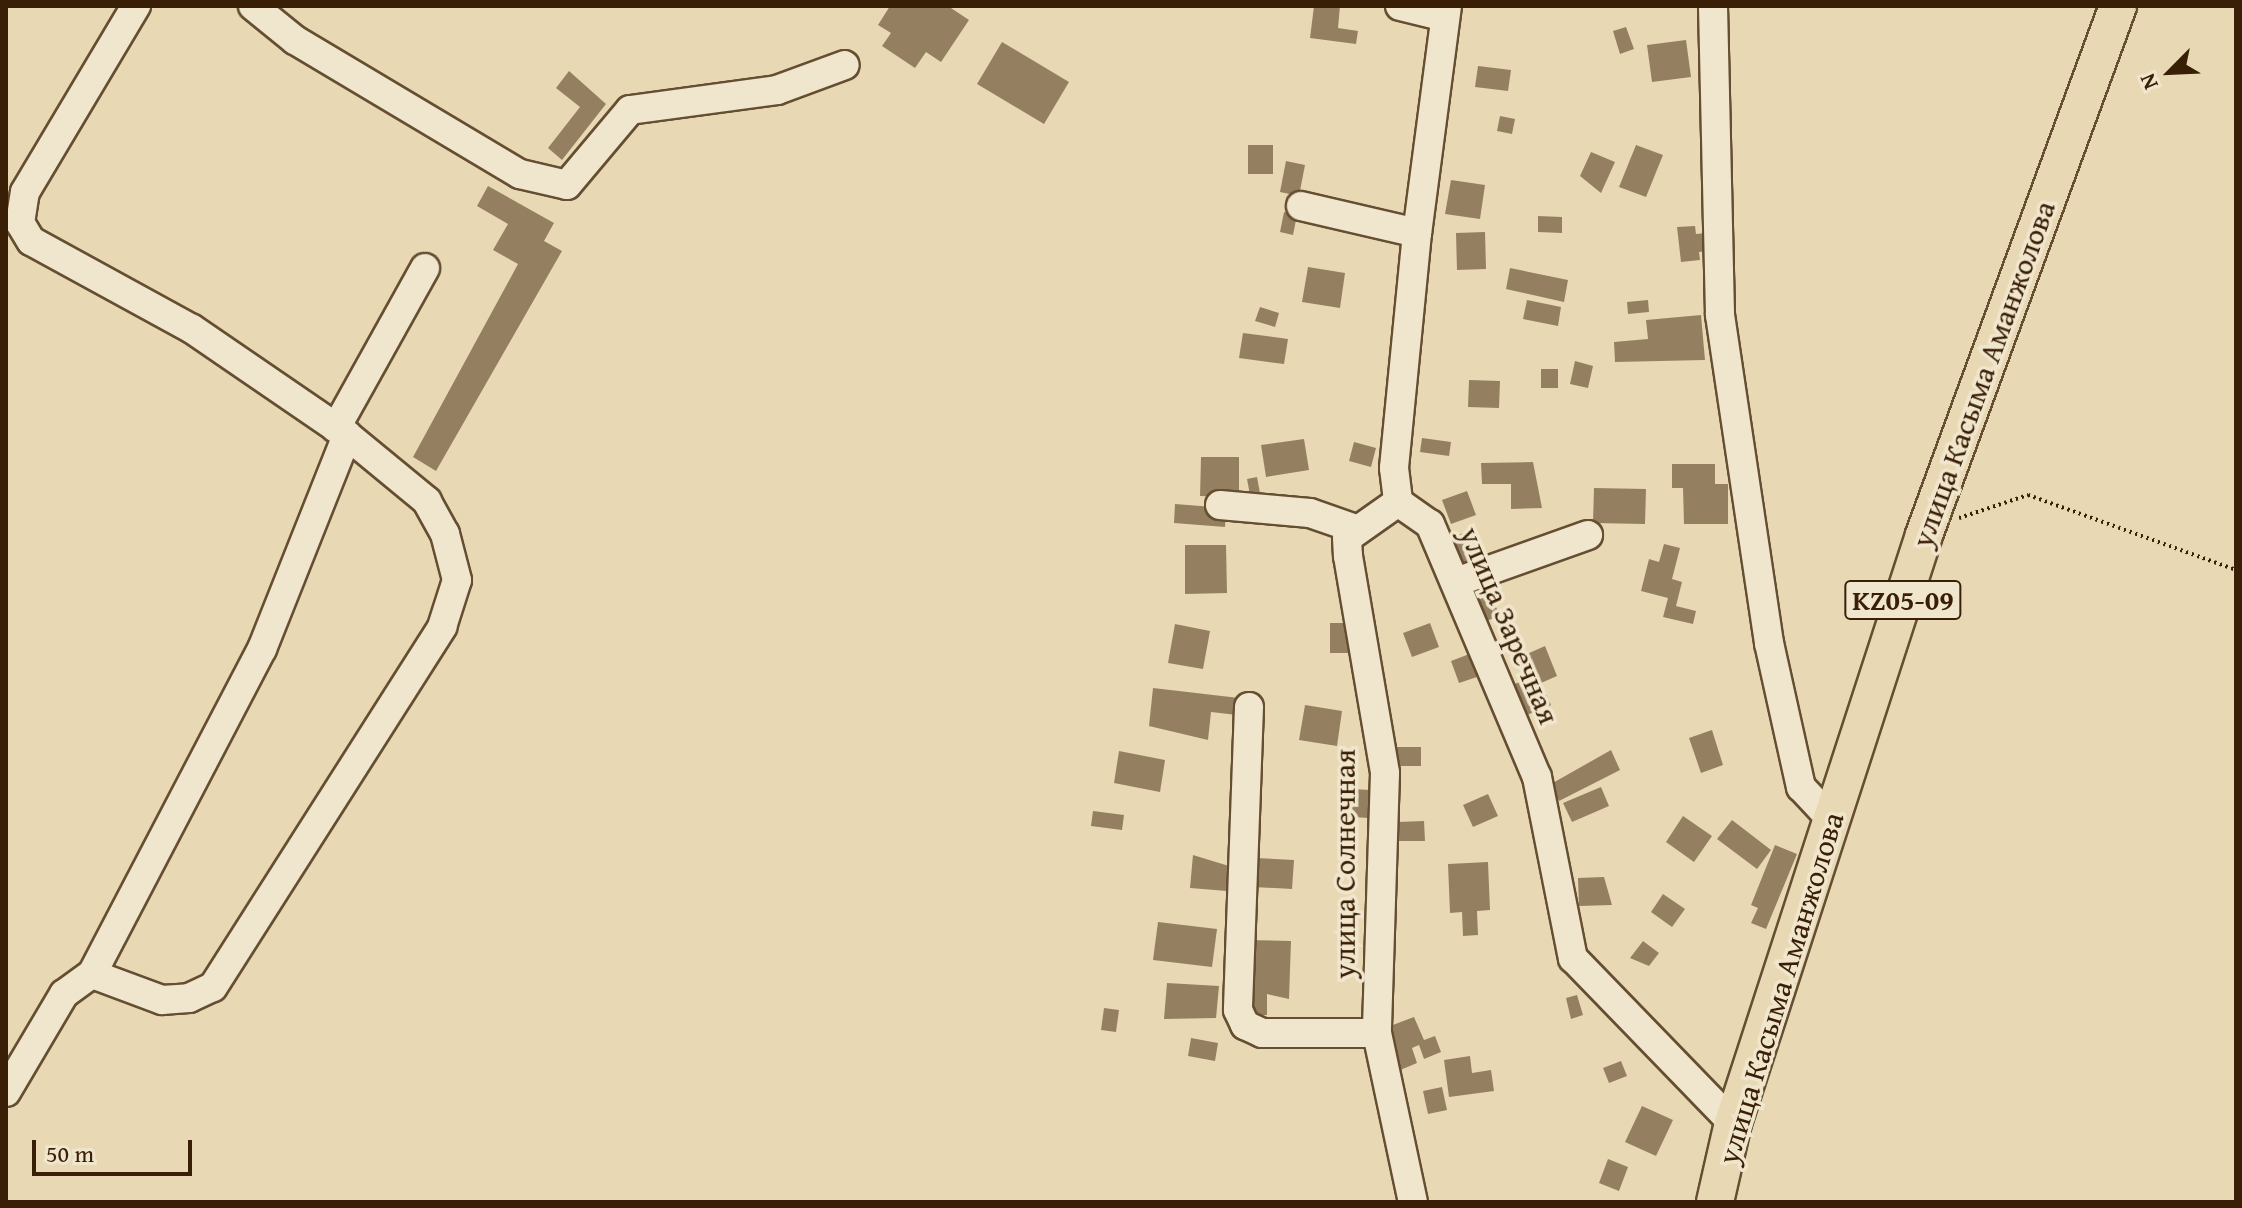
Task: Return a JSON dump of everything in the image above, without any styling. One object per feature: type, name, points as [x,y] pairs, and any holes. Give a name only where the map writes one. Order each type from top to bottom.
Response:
[{"type":"main road","name":"улица Касыма Аманжолова","points":[[1715,1202],[1733,1123],[1924,535],[2118,6]]},
{"type":"street","points":[[92,974],[162,1000],[189,998],[213,987],[442,627],[457,580],[445,534],[427,501],[342,432],[192,329],[31,241],[20,223],[25,192],[136,6]]},
{"type":"street","points":[[253,6],[295,40],[520,174],[567,185],[630,110],[777,90],[845,65]]},
{"type":"street","points":[[1220,505],[1310,513],[1356,529],[1398,502],[1394,468],[1417,233],[1446,12],[1400,6]]},
{"type":"street","points":[[1713,6],[1720,315],[1736,425],[1769,643],[1801,787],[1832,820]]},
{"type":"street","points":[[1301,206],[1417,233]]},
{"type":"street","points":[[6,1092],[64,994],[92,974],[262,649],[342,432],[425,268]]},
{"type":"street","name":"улица Заречная","points":[[1398,502],[1430,524],[1459,581],[1537,777],[1573,958],[1733,1123]]},
{"type":"street","name":"улица Солнечная","points":[[1356,529],[1347,538],[1348,556],[1385,773],[1377,1033],[1413,1202]]},
{"type":"street","points":[[1459,581],[1588,535]]},
{"type":"street","points":[[1249,707],[1238,1010],[1245,1025],[1262,1033],[1377,1033]]},
{"type":"path","points":[[1924,535],[1987,505],[2028,495],[2236,570]]},
{"type":"building","points":[[890,6],[948,6],[969,20],[941,62],[926,52],[915,68],[882,46],[891,33],[878,25]]},
{"type":"building","points":[[1314,6],[1340,6],[1338,28],[1358,31],[1356,44],[1310,38]]},
{"type":"building","points":[[1626,27],[1634,49],[1620,54],[1613,31]]},
{"type":"building","points":[[1686,40],[1691,77],[1652,82],[1647,45]]},
{"type":"building","points":[[1002,42],[1069,82],[1044,124],[977,84]]},
{"type":"building","points":[[1478,66],[1511,70],[1508,91],[1475,87]]},
{"type":"building","points":[[569,71],[606,104],[562,160],[548,148],[580,107],[556,88]]},
{"type":"building","points":[[1500,116],[1515,119],[1512,134],[1497,131]]},
{"type":"building","points":[[1248,145],[1273,145],[1273,174],[1248,174]]},
{"type":"building","points":[[1636,145],[1663,155],[1646,197],[1619,187]]},
{"type":"building","points":[[1591,152],[1615,162],[1601,193],[1580,176]]},
{"type":"building","points":[[1286,161],[1305,165],[1299,196],[1280,192]]},
{"type":"building","points":[[1451,180],[1485,185],[1480,219],[1445,214]]},
{"type":"building","points":[[488,186],[554,223],[544,241],[562,251],[436,471],[413,457],[518,264],[493,250],[508,224],[477,206]]},
{"type":"building","points":[[1284,212],[1297,215],[1293,235],[1280,232]]},
{"type":"building","points":[[1538,216],[1562,217],[1562,233],[1538,232]]},
{"type":"building","points":[[1695,226],[1696,234],[1706,233],[1708,251],[1699,252],[1700,260],[1681,262],[1677,227]]},
{"type":"building","points":[[1485,232],[1486,269],[1457,270],[1456,233]]},
{"type":"building","points":[[1308,267],[1345,273],[1340,308],[1302,302]]},
{"type":"building","points":[[1510,268],[1568,280],[1564,302],[1506,289]]},
{"type":"building","points":[[1527,300],[1561,307],[1558,326],[1523,319]]},
{"type":"building","points":[[1648,300],[1649,312],[1628,314],[1627,302]]},
{"type":"building","points":[[1260,307],[1279,313],[1275,327],[1255,321]]},
{"type":"building","points":[[1701,315],[1705,360],[1615,362],[1614,342],[1648,339],[1646,320]]},
{"type":"building","points":[[1243,333],[1288,339],[1284,364],[1239,358]]},
{"type":"building","points":[[1575,361],[1593,366],[1588,388],[1570,384]]},
{"type":"building","points":[[1541,369],[1558,369],[1558,388],[1541,388]]},
{"type":"building","points":[[1469,380],[1500,381],[1499,408],[1468,407]]},
{"type":"building","points":[[1422,438],[1451,442],[1449,456],[1420,452]]},
{"type":"building","points":[[1304,439],[1309,470],[1266,477],[1261,445]]},
{"type":"building","points":[[1354,442],[1376,448],[1371,467],[1349,461]]},
{"type":"building","points":[[1201,457],[1239,457],[1239,490],[1231,490],[1231,497],[1200,496]]},
{"type":"building","points":[[1533,462],[1542,508],[1511,509],[1511,484],[1482,484],[1481,463]]},
{"type":"building","points":[[1672,464],[1715,464],[1715,484],[1728,484],[1728,524],[1684,524],[1683,488],[1672,488]]},
{"type":"building","points":[[1257,477],[1260,493],[1250,495],[1247,479]]},
{"type":"building","points":[[1594,488],[1646,489],[1645,524],[1593,523]]},
{"type":"building","points":[[1467,491],[1476,515],[1451,524],[1442,500]]},
{"type":"building","points":[[1175,504],[1226,508],[1225,527],[1174,523]]},
{"type":"building","points":[[1463,533],[1475,560],[1463,565],[1451,538]]},
{"type":"building","points":[[1664,544],[1680,548],[1672,579],[1682,582],[1676,606],[1696,611],[1693,624],[1663,617],[1668,598],[1641,591],[1649,559],[1659,562]]},
{"type":"building","points":[[1185,545],[1226,545],[1227,593],[1185,594]]},
{"type":"building","points":[[1491,595],[1500,616],[1483,622],[1475,601]]},
{"type":"building","points":[[1330,623],[1350,623],[1350,653],[1330,653]]},
{"type":"building","points":[[1430,623],[1439,647],[1412,657],[1403,633]]},
{"type":"building","points":[[1175,624],[1210,631],[1203,669],[1168,663]]},
{"type":"building","points":[[1545,646],[1557,676],[1541,683],[1551,705],[1522,717],[1510,686],[1536,675],[1527,654]]},
{"type":"building","points":[[1472,653],[1480,676],[1459,683],[1451,661]]},
{"type":"building","points":[[1153,688],[1239,698],[1237,715],[1211,712],[1208,740],[1149,726]]},
{"type":"building","points":[[1305,705],[1342,711],[1337,746],[1299,740]]},
{"type":"building","points":[[1712,730],[1723,765],[1701,773],[1689,738]]},
{"type":"building","points":[[1391,747],[1421,747],[1421,766],[1391,766]]},
{"type":"building","points":[[1611,750],[1620,770],[1559,801],[1551,784]]},
{"type":"building","points":[[1119,751],[1165,760],[1160,792],[1114,783]]},
{"type":"building","points":[[1601,787],[1609,806],[1572,822],[1563,803]]},
{"type":"building","points":[[1352,789],[1370,790],[1369,818],[1351,817]]},
{"type":"building","points":[[1488,794],[1498,816],[1473,827],[1463,805]]},
{"type":"building","points":[[1093,811],[1124,815],[1122,830],[1091,826]]},
{"type":"building","points":[[1683,816],[1712,836],[1694,862],[1666,842]]},
{"type":"building","points":[[1732,820],[1771,850],[1757,869],[1717,839]]},
{"type":"building","points":[[1424,821],[1425,841],[1398,841],[1397,822]]},
{"type":"building","points":[[1775,845],[1797,854],[1766,929],[1751,923],[1758,908],[1751,905]]},
{"type":"building","points":[[1193,855],[1229,866],[1227,891],[1190,888]]},
{"type":"building","points":[[1255,858],[1294,860],[1292,889],[1253,887]]},
{"type":"building","points":[[1488,862],[1490,910],[1477,911],[1478,935],[1463,936],[1462,912],[1450,913],[1448,864]]},
{"type":"building","points":[[1604,877],[1612,905],[1579,906],[1578,878]]},
{"type":"building","points":[[1663,894],[1685,909],[1672,927],[1651,912]]},
{"type":"building","points":[[1158,922],[1217,929],[1212,967],[1153,960]]},
{"type":"building","points":[[1245,940],[1291,941],[1289,999],[1267,994],[1267,1015],[1249,1015]]},
{"type":"building","points":[[1643,941],[1659,953],[1649,966],[1630,958]]},
{"type":"building","points":[[1167,983],[1219,986],[1216,1018],[1164,1019]]},
{"type":"building","points":[[1577,995],[1583,1015],[1571,1019],[1566,998]]},
{"type":"building","points":[[1104,1008],[1119,1010],[1116,1032],[1101,1030]]},
{"type":"building","points":[[1414,1017],[1424,1040],[1435,1036],[1441,1052],[1424,1059],[1419,1045],[1412,1048],[1417,1063],[1398,1071],[1382,1029]]},
{"type":"building","points":[[1191,1038],[1218,1043],[1215,1061],[1188,1056]]},
{"type":"building","points":[[1470,1056],[1472,1073],[1491,1070],[1494,1091],[1449,1097],[1444,1060]]},
{"type":"building","points":[[1621,1061],[1627,1076],[1609,1083],[1603,1068]]},
{"type":"building","points":[[1442,1087],[1447,1110],[1428,1114],[1423,1091]]},
{"type":"building","points":[[1642,1106],[1673,1120],[1656,1156],[1625,1142]]},
{"type":"building","points":[[1608,1159],[1628,1167],[1619,1191],[1599,1183]]}]
